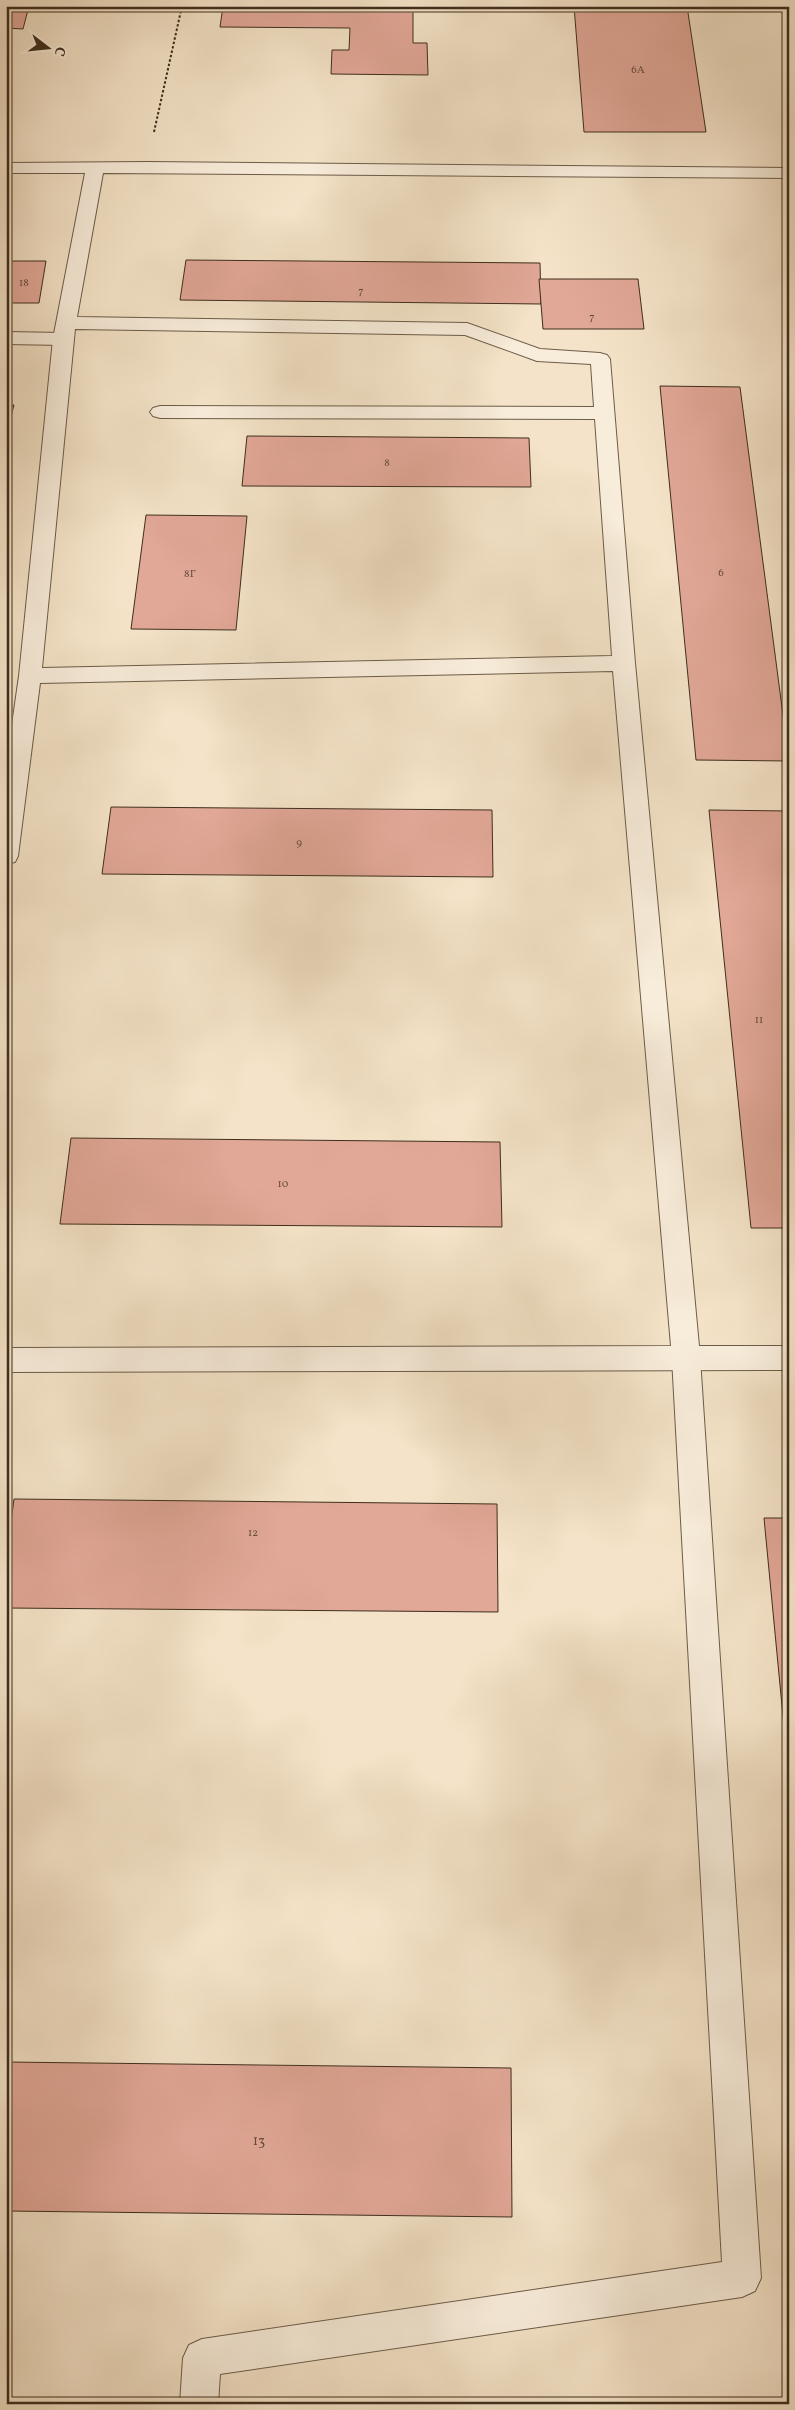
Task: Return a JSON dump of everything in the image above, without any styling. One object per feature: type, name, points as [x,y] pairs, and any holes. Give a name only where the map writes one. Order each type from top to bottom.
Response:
[{"type":"street","points":[[6,168],[146,167],[789,172]]},
{"type":"street","points":[[6,856],[30,676],[65,331],[95,168]]},
{"type":"street","points":[[6,338],[65,331],[467,329],[537,355],[600,359],[624,662],[686,1358],[742,2278],[202,2358],[199,2404]]},
{"type":"street","points":[[160,412],[604,413]]},
{"type":"street","points":[[30,676],[624,662]]},
{"type":"street","points":[[6,1360],[789,1358]]},
{"type":"path","points":[[146,167],[182,6]]},
{"type":"building","points":[[6,6],[29,6],[23,29],[6,28]]},
{"type":"building","points":[[223,6],[413,6],[413,43],[427,43],[428,75],[331,74],[332,50],[349,50],[350,28],[220,27]]},
{"type":"building","points":[[574,6],[687,6],[706,132],[584,132]]},
{"type":"building","points":[[186,260],[540,263],[541,304],[180,300]]},
{"type":"building","points":[[6,261],[46,261],[39,303],[6,303]]},
{"type":"building","points":[[539,279],[638,279],[644,329],[543,329]]},
{"type":"building","points":[[660,386],[740,387],[789,761],[696,760]]},
{"type":"building","points":[[6,405],[14,405],[6,434]]},
{"type":"building","points":[[247,436],[529,438],[531,487],[242,486]]},
{"type":"building","points":[[146,515],[247,516],[236,630],[131,629]]},
{"type":"building","points":[[111,807],[492,810],[493,877],[102,874]]},
{"type":"building","points":[[709,810],[789,811],[789,1228],[751,1228]]},
{"type":"building","points":[[71,1138],[500,1142],[502,1227],[60,1224]]},
{"type":"building","points":[[14,1499],[497,1504],[498,1612],[6,1608],[6,1560]]},
{"type":"building","points":[[764,1518],[789,1518],[789,1779]]},
{"type":"building","points":[[6,2062],[511,2068],[512,2217],[6,2211]]}]
